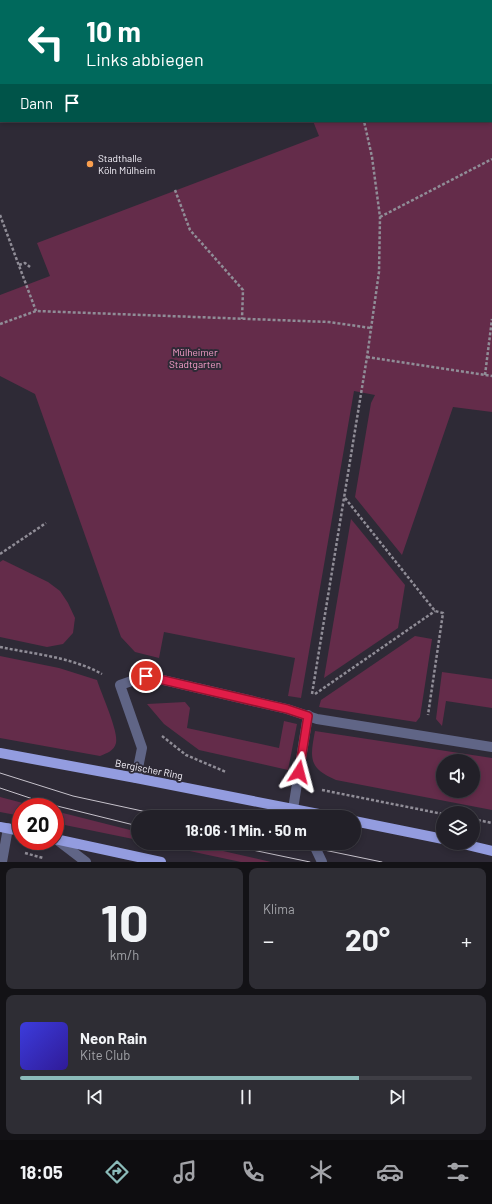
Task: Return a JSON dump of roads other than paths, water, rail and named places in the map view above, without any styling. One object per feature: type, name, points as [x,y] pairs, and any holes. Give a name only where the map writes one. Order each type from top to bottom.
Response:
[{"type":"main road","name":"Bergischer Ring","points":[[0,753],[136,778],[282,810]]},
{"type":"main road","points":[[361,822],[436,838]]},
{"type":"main road","points":[[64,841],[161,862]]},
{"type":"main road","points":[[480,848],[492,851]]},
{"type":"street","points":[[136,778],[142,748],[120,685],[146,676],[287,709],[317,719],[492,747]]},
{"type":"street","points":[[296,810],[297,786],[308,716]]},
{"type":"street","points":[[2,862],[4,828]]},
{"type":"street","points":[[64,846],[86,862]]},
{"type":"street","points":[[316,850],[322,862]]},
{"type":"tram line","points":[[0,773],[73,796],[138,810]]},
{"type":"tram line","points":[[0,788],[45,803],[131,824]]},
{"type":"tram line","points":[[253,850],[310,862]]},
{"type":"tram line","points":[[324,850],[382,862]]},
{"type":"place","name":"Stadthalle Köln Mülheim","points":[[90,164]]},
{"type":"park label","name":"Mülheimer Stadtgarten","points":[[195,358]]}]
